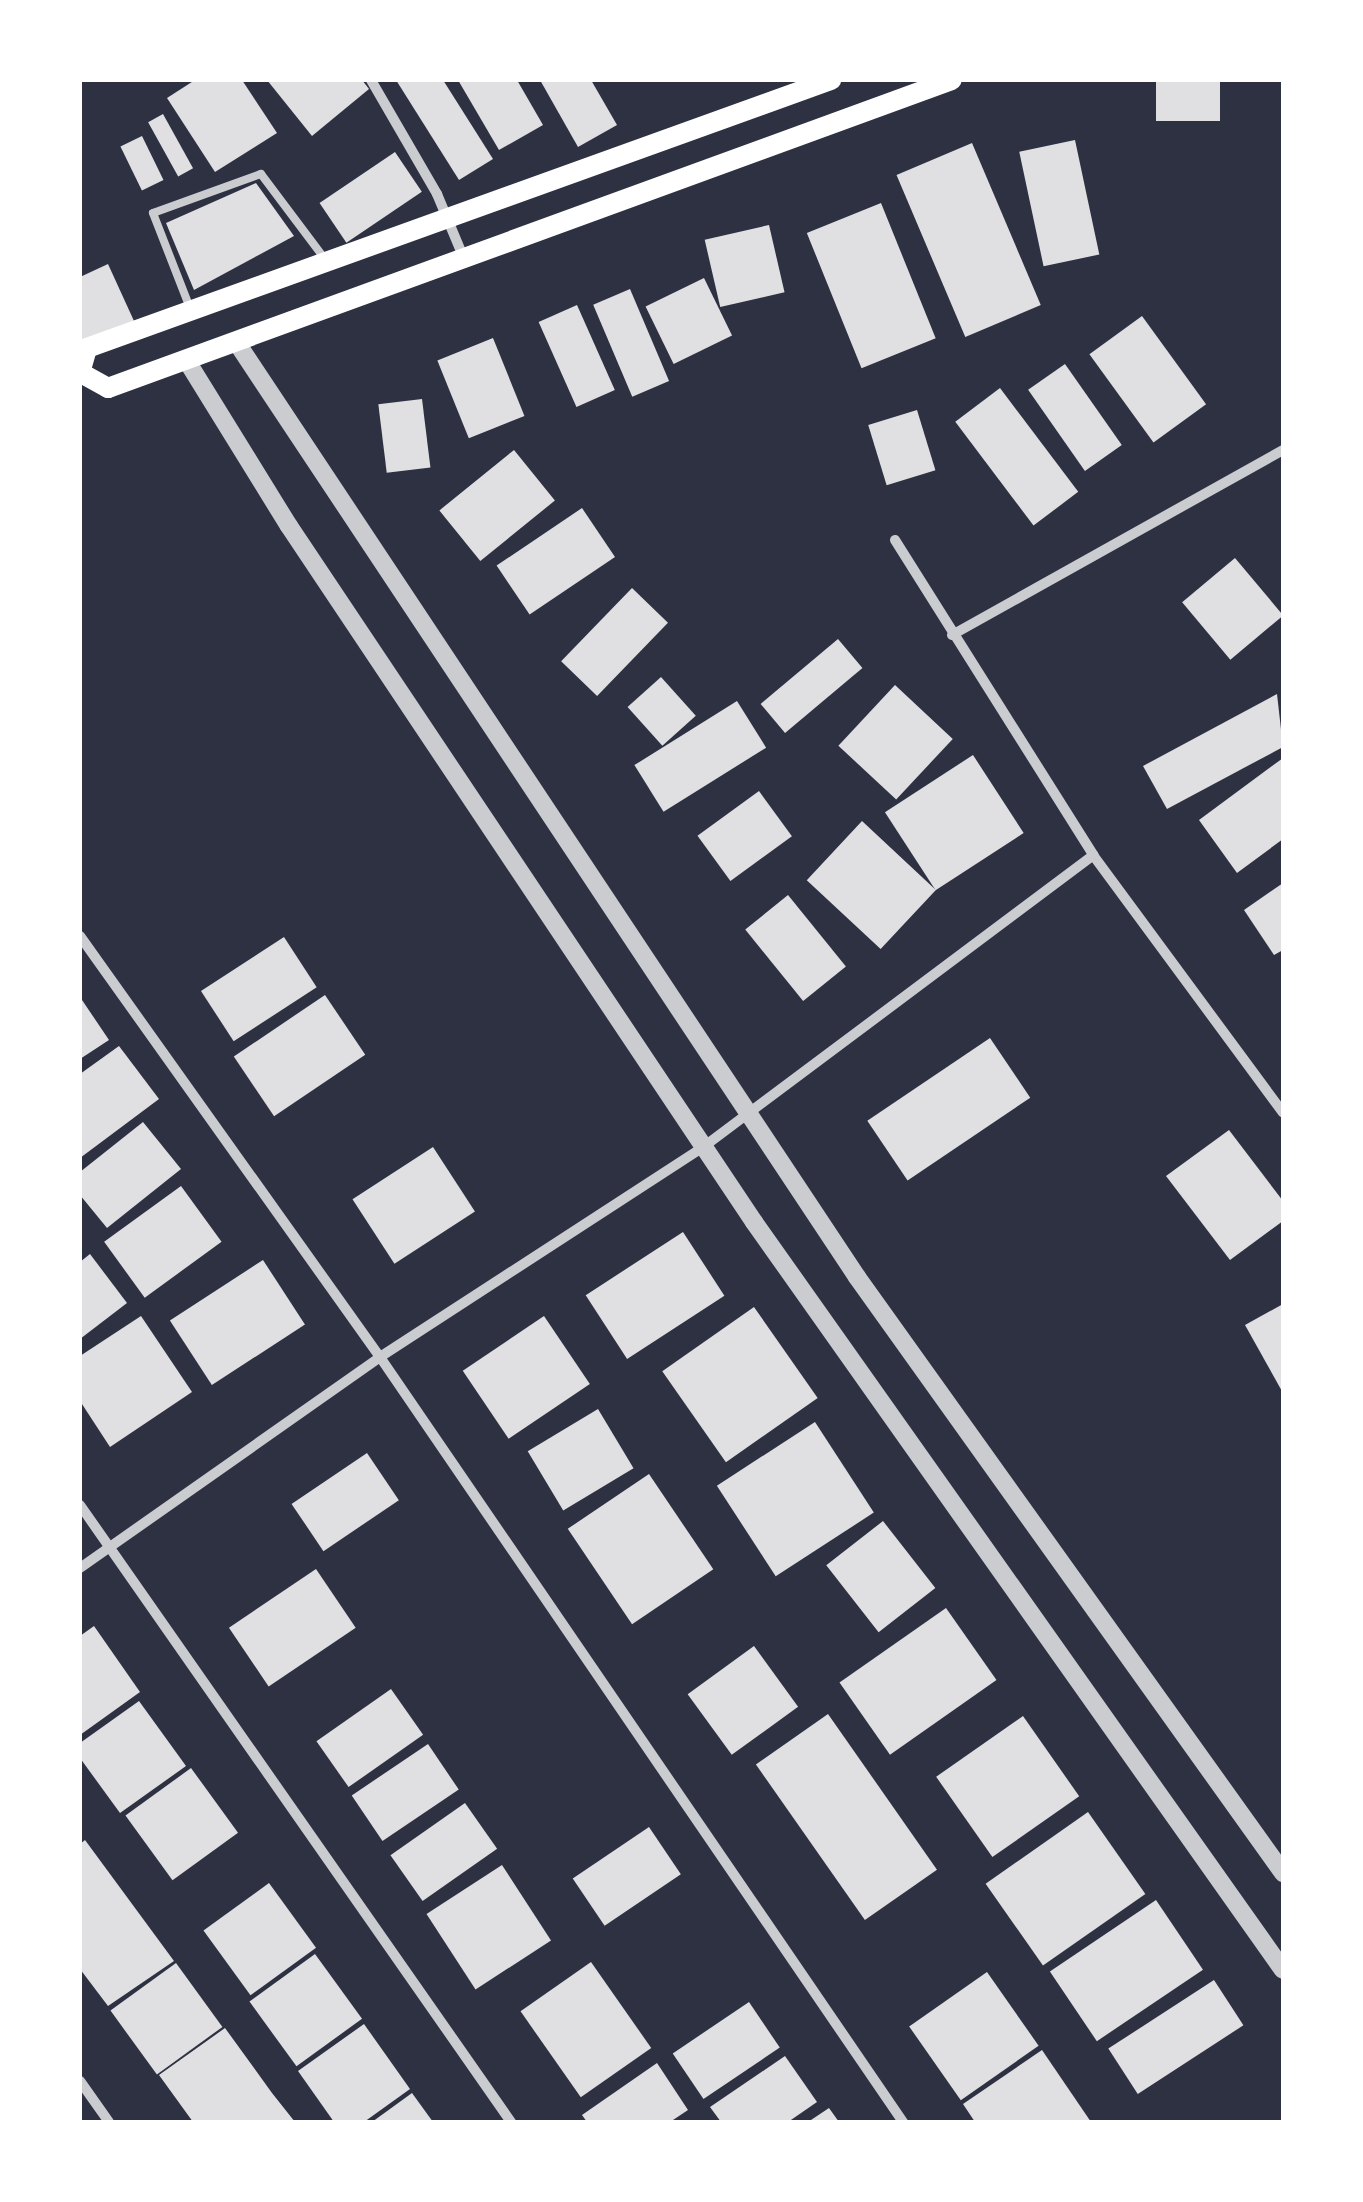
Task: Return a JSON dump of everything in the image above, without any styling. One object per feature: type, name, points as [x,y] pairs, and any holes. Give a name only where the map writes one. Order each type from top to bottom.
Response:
[{"type":"main road","points":[[831,80],[87,348],[80,373],[108,388],[465,261],[952,80]]},
{"type":"street","points":[[371,80],[447,217],[465,261]]},
{"type":"street","points":[[237,342],[857,1277],[1283,1873]]},
{"type":"street","points":[[187,361],[290,526],[706,1146],[1283,1970]]},
{"type":"street","points":[[952,636],[1283,450]]},
{"type":"street","points":[[894,540],[1093,855],[1283,1113]]},
{"type":"street","points":[[80,1568],[380,1357],[706,1146],[1093,855]]},
{"type":"street","points":[[80,936],[380,1357],[903,2122]]},
{"type":"street","points":[[80,1505],[512,2122]]},
{"type":"street","points":[[80,2081],[108,2122]]},
{"type":"lane","points":[[191,310],[153,213],[260,174],[327,261]]},
{"type":"building","points":[[195,80],[242,80],[277,133],[215,172],[167,98]]},
{"type":"building","points":[[267,80],[362,80],[369,89],[312,136]]},
{"type":"building","points":[[396,80],[443,80],[493,159],[459,180]]},
{"type":"building","points":[[458,80],[517,80],[543,125],[499,150]]},
{"type":"building","points":[[540,80],[591,80],[617,125],[578,147]]},
{"type":"building","points":[[1156,80],[1220,80],[1220,121],[1156,121]]},
{"type":"building","points":[[163,114],[193,168],[178,176],[148,122]]},
{"type":"building","points":[[142,136],[163,180],[142,191],[120,147]]},
{"type":"building","points":[[1075,140],[1099,254],[1044,266],[1019,152]]},
{"type":"building","points":[[972,143],[1041,305],[965,337],[897,175]]},
{"type":"building","points":[[395,152],[422,192],[346,243],[320,203]]},
{"type":"building","points":[[256,183],[294,236],[194,290],[166,223]]},
{"type":"building","points":[[881,203],[936,338],[862,368],[807,233]]},
{"type":"building","points":[[769,225],[785,292],[720,307],[705,240]]},
{"type":"building","points":[[108,264],[134,321],[80,345],[80,277]]},
{"type":"building","points":[[704,278],[732,336],[674,364],[646,306]]},
{"type":"building","points":[[630,289],[669,381],[632,397],[593,305]]},
{"type":"building","points":[[577,305],[615,390],[576,407],[539,322]]},
{"type":"building","points":[[1142,316],[1206,404],[1153,442],[1089,354]]},
{"type":"building","points":[[493,338],[524,416],[469,438],[437,360]]},
{"type":"building","points":[[1065,364],[1122,445],[1085,471],[1028,390]]},
{"type":"building","points":[[1000,388],[1078,492],[1034,526],[955,422]]},
{"type":"building","points":[[422,399],[430,467],[387,473],[378,404]]},
{"type":"building","points":[[917,410],[935,470],[887,485],[868,425]]},
{"type":"building","points":[[514,450],[555,501],[480,561],[439,510]]},
{"type":"building","points":[[582,508],[615,557],[530,615],[497,566]]},
{"type":"building","points":[[1235,558],[1283,616],[1230,660],[1182,602]]},
{"type":"building","points":[[632,588],[668,623],[597,696],[561,661]]},
{"type":"building","points":[[838,639],[862,668],[785,733],[761,704]]},
{"type":"building","points":[[661,677],[696,716],[662,746],[628,707]]},
{"type":"building","points":[[895,685],[953,739],[896,800],[838,746]]},
{"type":"building","points":[[1277,694],[1283,747],[1167,809],[1143,766]]},
{"type":"building","points":[[737,701],[766,748],[664,812],[634,765]]},
{"type":"building","points":[[973,755],[1024,833],[936,890],[885,812]]},
{"type":"building","points":[[1283,758],[1283,839],[1237,873],[1199,820]]},
{"type":"building","points":[[759,791],[792,836],[730,881],[698,836]]},
{"type":"building","points":[[862,821],[936,890],[881,949],[807,880]]},
{"type":"building","points":[[1283,883],[1283,950],[1274,955],[1244,910]]},
{"type":"building","points":[[788,895],[846,966],[803,1001],[745,930]]},
{"type":"building","points":[[284,937],[317,987],[234,1041],[201,991]]},
{"type":"building","points":[[325,995],[365,1055],[274,1116],[234,1057]]},
{"type":"building","points":[[80,997],[109,1040],[80,1059]]},
{"type":"building","points":[[990,1038],[1030,1098],[908,1180],[867,1121]]},
{"type":"building","points":[[119,1046],[159,1099],[80,1158],[80,1074]]},
{"type":"building","points":[[143,1122],[181,1169],[107,1228],[80,1195],[80,1172]]},
{"type":"building","points":[[1229,1130],[1283,1201],[1283,1221],[1230,1260],[1166,1176]]},
{"type":"building","points":[[433,1147],[475,1212],[394,1264],[352,1199]]},
{"type":"building","points":[[181,1186],[222,1242],[145,1298],[104,1242]]},
{"type":"building","points":[[683,1232],[724,1296],[627,1359],[586,1295]]},
{"type":"building","points":[[90,1254],[127,1303],[80,1339],[80,1262]]},
{"type":"building","points":[[263,1260],[305,1325],[212,1385],[170,1320]]},
{"type":"building","points":[[1283,1304],[1283,1393],[1245,1325]]},
{"type":"building","points":[[754,1307],[818,1398],[726,1462],[662,1371]]},
{"type":"building","points":[[141,1316],[192,1392],[110,1447],[80,1401],[80,1356]]},
{"type":"building","points":[[544,1316],[590,1384],[509,1439],[463,1371]]},
{"type":"building","points":[[598,1409],[634,1468],[563,1510],[528,1451]]},
{"type":"building","points":[[815,1422],[874,1513],[776,1576],[717,1486]]},
{"type":"building","points":[[367,1453],[399,1500],[323,1551],[292,1504]]},
{"type":"building","points":[[649,1474],[713,1569],[632,1624],[568,1529]]},
{"type":"building","points":[[883,1521],[935,1588],[879,1632],[826,1565]]},
{"type":"building","points":[[316,1569],[356,1628],[269,1687],[229,1628]]},
{"type":"building","points":[[946,1608],[996,1680],[890,1755],[840,1683]]},
{"type":"building","points":[[94,1626],[140,1692],[80,1735],[80,1636]]},
{"type":"building","points":[[754,1646],[798,1707],[732,1755],[688,1694]]},
{"type":"building","points":[[391,1689],[423,1735],[349,1787],[316,1741]]},
{"type":"building","points":[[139,1701],[186,1766],[120,1813],[80,1758],[80,1743]]},
{"type":"building","points":[[828,1714],[937,1870],[865,1920],[756,1764]]},
{"type":"building","points":[[1023,1716],[1079,1796],[992,1857],[936,1777]]},
{"type":"building","points":[[428,1744],[459,1790],[382,1841],[352,1795]]},
{"type":"building","points":[[191,1768],[238,1833],[172,1880],[125,1816]]},
{"type":"building","points":[[465,1803],[497,1849],[423,1901],[390,1855]]},
{"type":"building","points":[[1088,1812],[1145,1894],[1043,1966],[986,1884]]},
{"type":"building","points":[[649,1827],[681,1874],[605,1926],[573,1878]]},
{"type":"building","points":[[85,1840],[174,1961],[108,2006],[80,1969],[80,1844]]},
{"type":"building","points":[[502,1865],[551,1940],[476,1989],[427,1914]]},
{"type":"building","points":[[269,1883],[316,1948],[250,1995],[203,1931]]},
{"type":"building","points":[[1156,1900],[1203,1970],[1097,2041],[1050,1972]]},
{"type":"building","points":[[315,1954],[362,2019],[296,2066],[249,2002]]},
{"type":"building","points":[[591,1962],[651,2048],[581,2097],[521,2011]]},
{"type":"building","points":[[176,1963],[222,2027],[157,2075],[110,2011]]},
{"type":"building","points":[[987,1972],[1039,2046],[961,2100],[909,2026]]},
{"type":"building","points":[[1214,1980],[1243,2025],[1138,2094],[1108,2049]]},
{"type":"building","points":[[749,2002],[780,2048],[703,2099],[673,2053]]},
{"type":"building","points":[[364,2024],[410,2089],[364,2122],[334,2122],[298,2071]]},
{"type":"building","points":[[225,2028],[295,2122],[193,2122],[159,2075]]},
{"type":"building","points":[[1042,2050],[1091,2122],[975,2122],[963,2104]]},
{"type":"building","points":[[785,2056],[817,2102],[788,2122],[721,2122],[710,2107]]},
{"type":"building","points":[[657,2063],[688,2110],[670,2122],[587,2122],[582,2115]]},
{"type":"building","points":[[412,2093],[433,2122],[372,2122]]},
{"type":"building","points":[[829,2108],[839,2122],[808,2122]]}]
